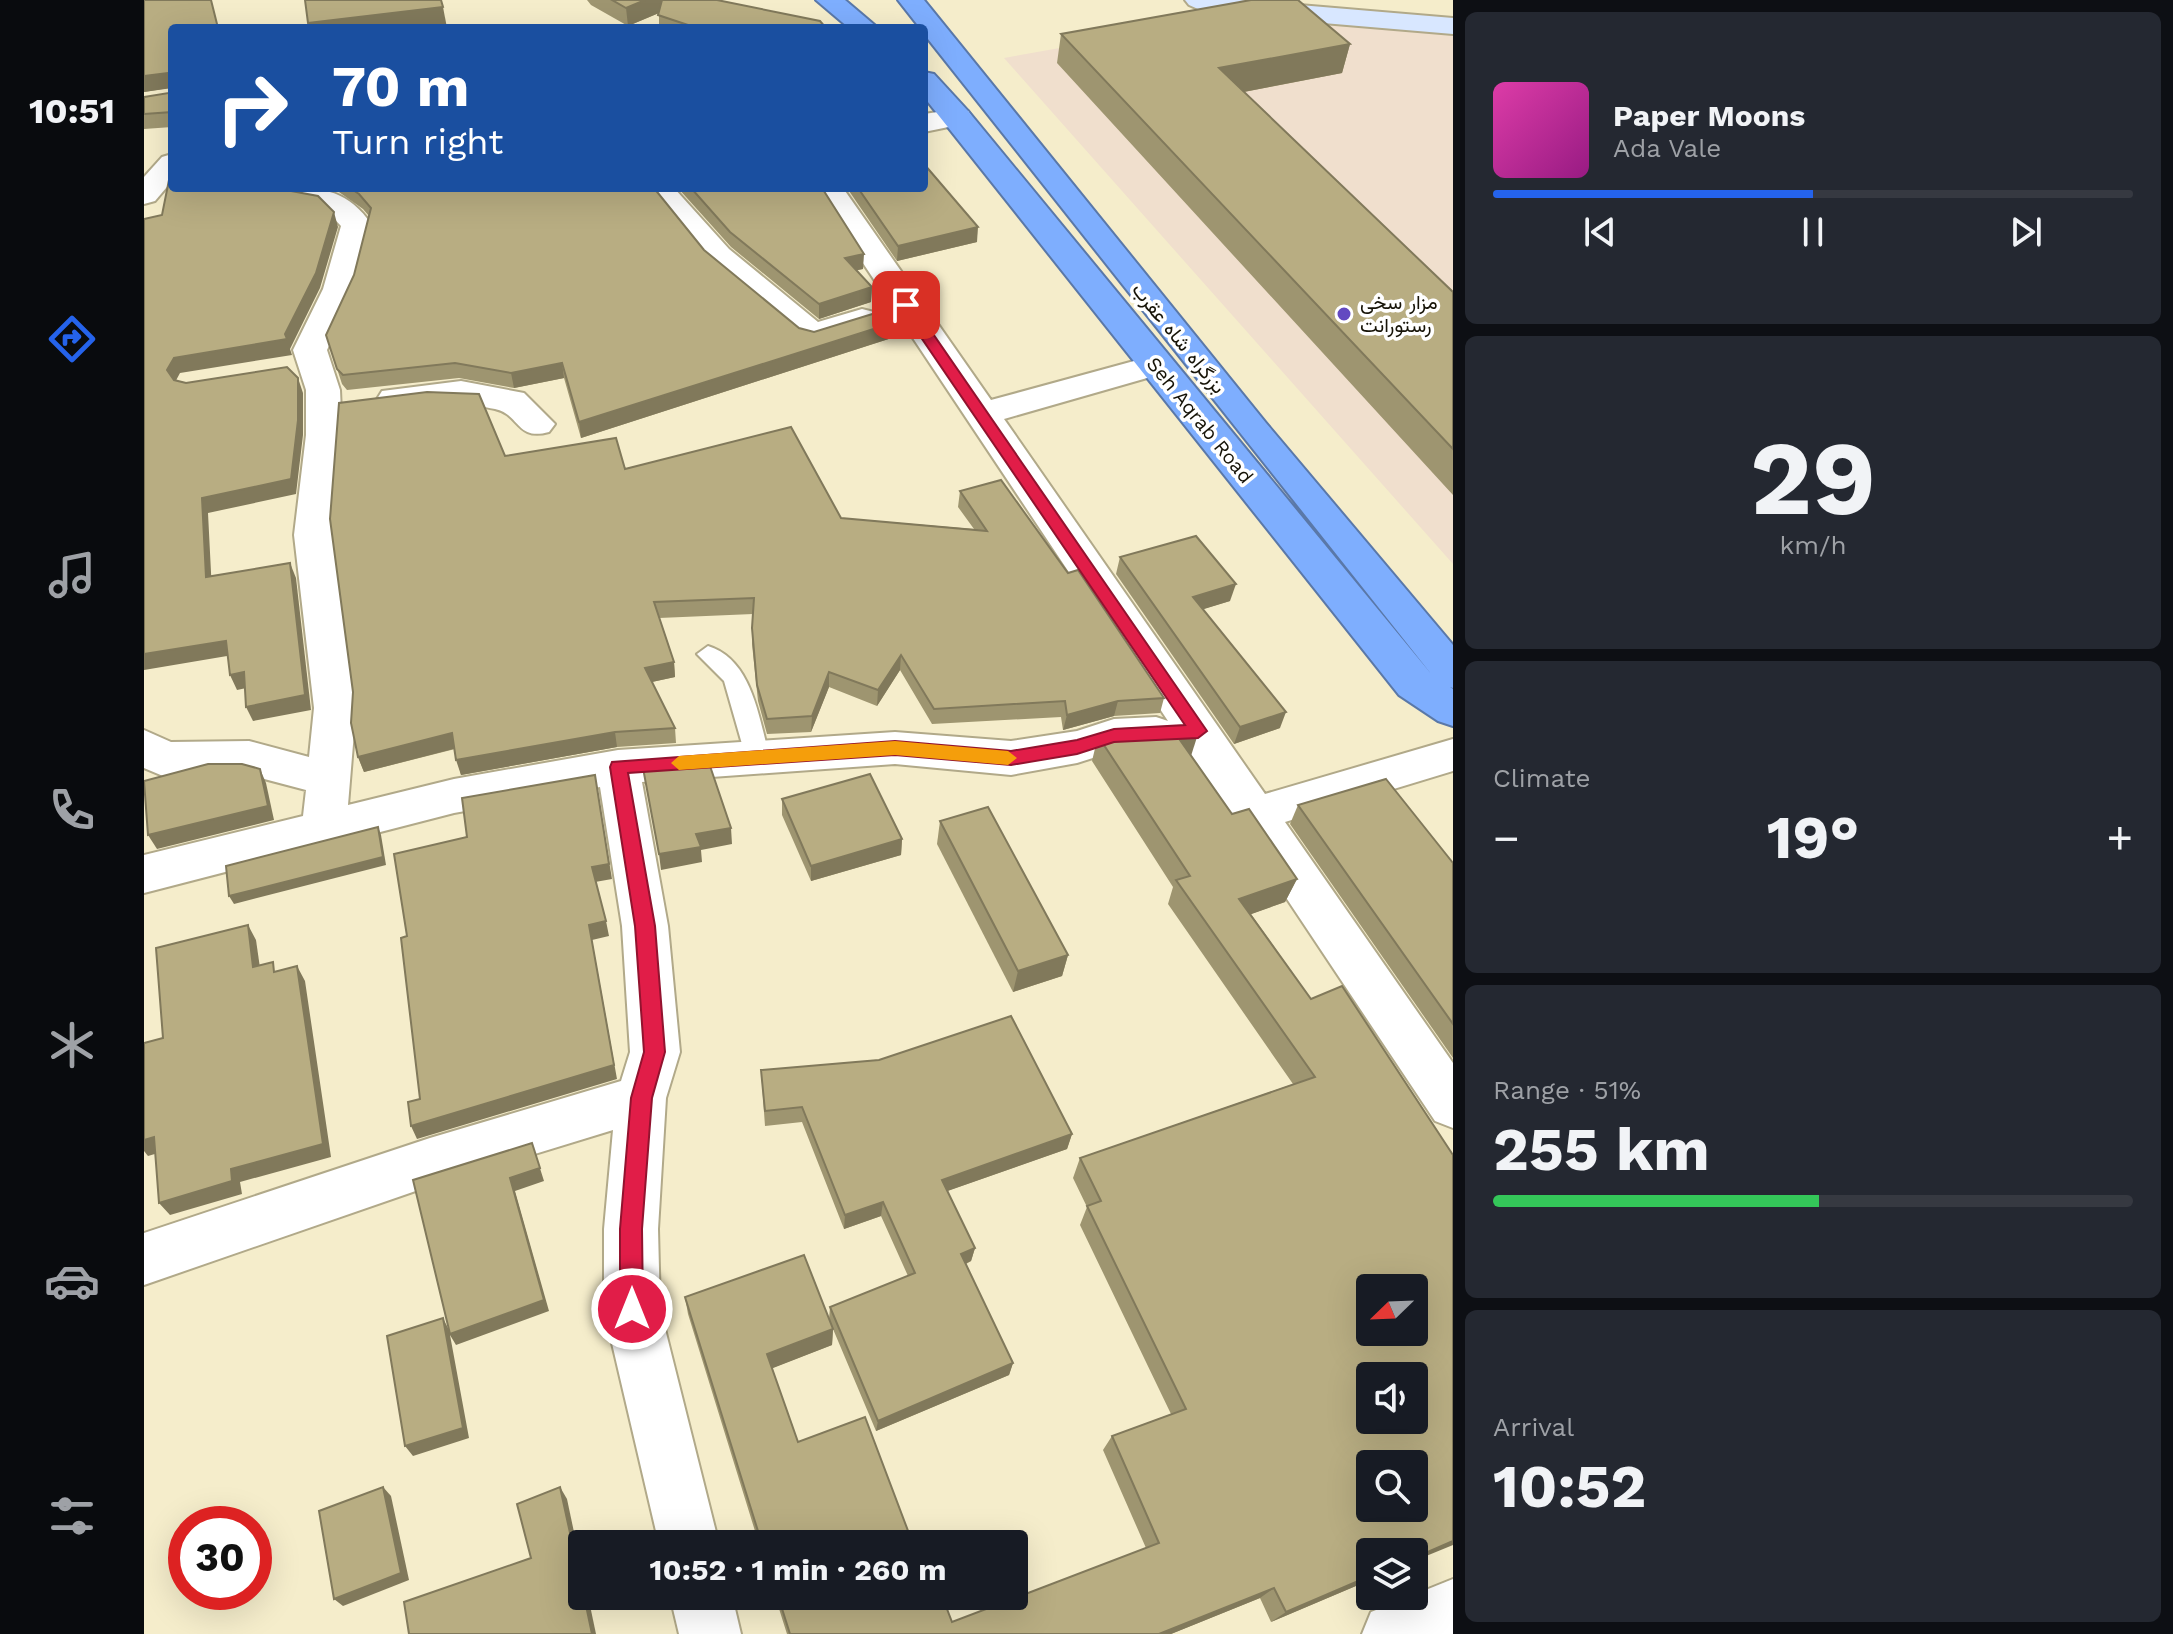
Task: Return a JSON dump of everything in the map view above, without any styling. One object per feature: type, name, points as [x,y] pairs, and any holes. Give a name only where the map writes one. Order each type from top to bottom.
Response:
[{"type":"highway","points":[[829,0],[860,24]]},
{"type":"highway","name":"بزرگراه شاه عقرب","points":[[911,0],[1254,431],[1453,673]]},
{"type":"highway","points":[[928,84],[958,117]]},
{"type":"highway","name":"Seh Aqrab Road","points":[[958,117],[1414,684],[1453,710]]},
{"type":"street","points":[[1202,3],[1453,26]]},
{"type":"street","points":[[928,122],[958,117]]},
{"type":"street","points":[[144,195],[168,168]]},
{"type":"street","points":[[280,192],[334,201],[357,225],[349,264],[327,321],[310,350],[348,398]]},
{"type":"street","points":[[662,192],[718,256],[813,334],[906,305]]},
{"type":"street","points":[[831,192],[1453,1105]]},
{"type":"street","points":[[981,414],[1156,365]]},
{"type":"street","points":[[286,369],[301,367],[348,398],[461,392],[512,401],[537,424]]},
{"type":"street","points":[[324,829],[335,708],[313,535],[324,435],[348,398]]},
{"type":"street","points":[[1414,684],[1453,673]]},
{"type":"street","points":[[144,874],[454,796],[618,767],[895,748],[1011,758],[1077,747],[1114,735],[1198,731]]},
{"type":"street","points":[[144,746],[163,759],[249,758],[327,779]]},
{"type":"street","points":[[1255,814],[1453,755]]},
{"type":"street","points":[[618,767],[645,926],[655,1052],[641,1098],[631,1229],[632,1309],[686,1530]]},
{"type":"street","points":[[144,1259],[430,1162],[641,1098]]},
{"type":"street","points":[[704,1610],[710,1634]]},
{"type":"street","points":[[1393,1634],[1453,1610]]},
{"type":"lane","points":[[708,654],[733,676],[742,697],[758,758]]},
{"type":"shaded area","points":[[1290,19],[1453,31],[1453,564],[1004,58],[1206,22]]},
{"type":"building","points":[[144,0],[211,0],[217,24],[168,24],[168,73],[144,76]]},
{"type":"building","points":[[305,0],[441,0],[443,7],[308,23]]},
{"type":"building","points":[[612,0],[645,0],[626,8]]},
{"type":"building","points":[[662,0],[717,0],[823,24],[685,24],[658,15]]},
{"type":"building","points":[[1251,0],[1298,0],[1350,44],[1219,68],[1453,292],[1453,449],[1061,34]]},
{"type":"building","points":[[168,93],[168,112],[144,114],[144,97]]},
{"type":"building","points":[[928,169],[978,227],[898,246],[861,192],[928,192]]},
{"type":"building","points":[[168,185],[168,192],[296,192],[318,196],[334,212],[316,273],[285,334],[287,339],[174,358],[167,370],[174,380],[186,383],[287,367],[298,378],[298,420],[291,479],[202,498],[206,577],[290,563],[305,695],[246,707],[244,672],[230,675],[226,641],[144,654],[144,219],[162,215]]},
{"type":"building","points":[[356,192],[657,192],[704,250],[799,328],[814,332],[892,308],[902,320],[579,422],[562,363],[511,373],[455,363],[343,375],[337,369],[326,335],[354,275],[371,208]]},
{"type":"building","points":[[695,192],[825,192],[864,254],[845,258],[872,287],[819,304],[730,232]]},
{"type":"building","points":[[427,392],[479,394],[505,456],[616,438],[625,469],[791,427],[841,518],[987,531],[960,491],[1001,480],[1068,573],[1078,570],[1164,698],[1118,701],[1067,715],[1065,701],[934,709],[901,655],[878,690],[829,672],[812,716],[767,719],[757,685],[752,628],[754,598],[654,602],[674,662],[645,668],[675,728],[615,732],[456,760],[452,733],[358,757],[351,723],[353,692],[330,519],[339,403]]},
{"type":"building","points":[[1196,536],[1236,584],[1193,597],[1286,712],[1240,727],[1120,557]]},
{"type":"building","points":[[1193,726],[1198,734],[1180,740],[1232,814],[1249,809],[1297,879],[1239,899],[1311,999],[1342,986],[1453,1155],[1453,1541],[1428,1552],[1428,1538],[1356,1538],[1356,1582],[1286,1612],[1274,1588],[1159,1634],[790,1634],[782,1610],[947,1610],[952,1622],[983,1610],[1028,1610],[1028,1593],[1159,1543],[1112,1436],[1186,1409],[1087,1206],[1101,1201],[1080,1158],[1315,1077],[1176,880],[1190,876],[1098,736],[1122,729]]},
{"type":"building","points":[[208,764],[242,764],[260,769],[268,806],[148,835],[144,781]]},
{"type":"building","points":[[710,766],[731,828],[696,834],[701,847],[659,854],[643,768]]},
{"type":"building","points":[[870,774],[902,839],[811,866],[782,799]]},
{"type":"building","points":[[595,775],[609,864],[592,867],[606,921],[589,925],[614,1065],[411,1126],[408,1102],[420,1099],[401,938],[407,936],[394,854],[467,837],[462,798]]},
{"type":"building","points":[[1386,779],[1453,863],[1453,1024],[1298,805]]},
{"type":"building","points":[[988,807],[1068,955],[1018,971],[940,821]]},
{"type":"building","points":[[378,827],[383,857],[229,896],[226,866]]},
{"type":"building","points":[[248,925],[253,967],[273,962],[274,972],[297,966],[323,1144],[231,1169],[232,1181],[159,1203],[154,1137],[144,1140],[144,1043],[163,1038],[156,948]]},
{"type":"building","points":[[1011,1016],[1072,1134],[942,1180],[975,1248],[961,1254],[1013,1363],[878,1421],[830,1307],[915,1273],[883,1202],[845,1215],[802,1107],[765,1111],[761,1070],[879,1060]]},
{"type":"building","points":[[532,1143],[540,1168],[510,1178],[544,1300],[450,1334],[413,1180]]},
{"type":"building","points":[[804,1255],[833,1329],[767,1354],[798,1442],[865,1417],[908,1530],[758,1530],[685,1297]]},
{"type":"building","points":[[443,1318],[463,1428],[405,1446],[387,1336]]},
{"type":"building","points":[[383,1487],[401,1573],[334,1599],[319,1511]]},
{"type":"building","points":[[560,1487],[569,1530],[568,1610],[587,1610],[592,1634],[409,1634],[404,1602],[531,1558],[517,1504]]},
{"type":"slow traffic","points":[[679,763],[895,748],[1008,758]]},
{"type":"place","name":"مزار سخی رستورانت","points":[[1344,314]]},
{"type":"route","points":[[632,1309],[631,1229],[641,1098],[655,1052],[645,926],[618,767],[895,748],[1011,758],[1077,747],[1114,735],[1198,731],[906,305]]}]
